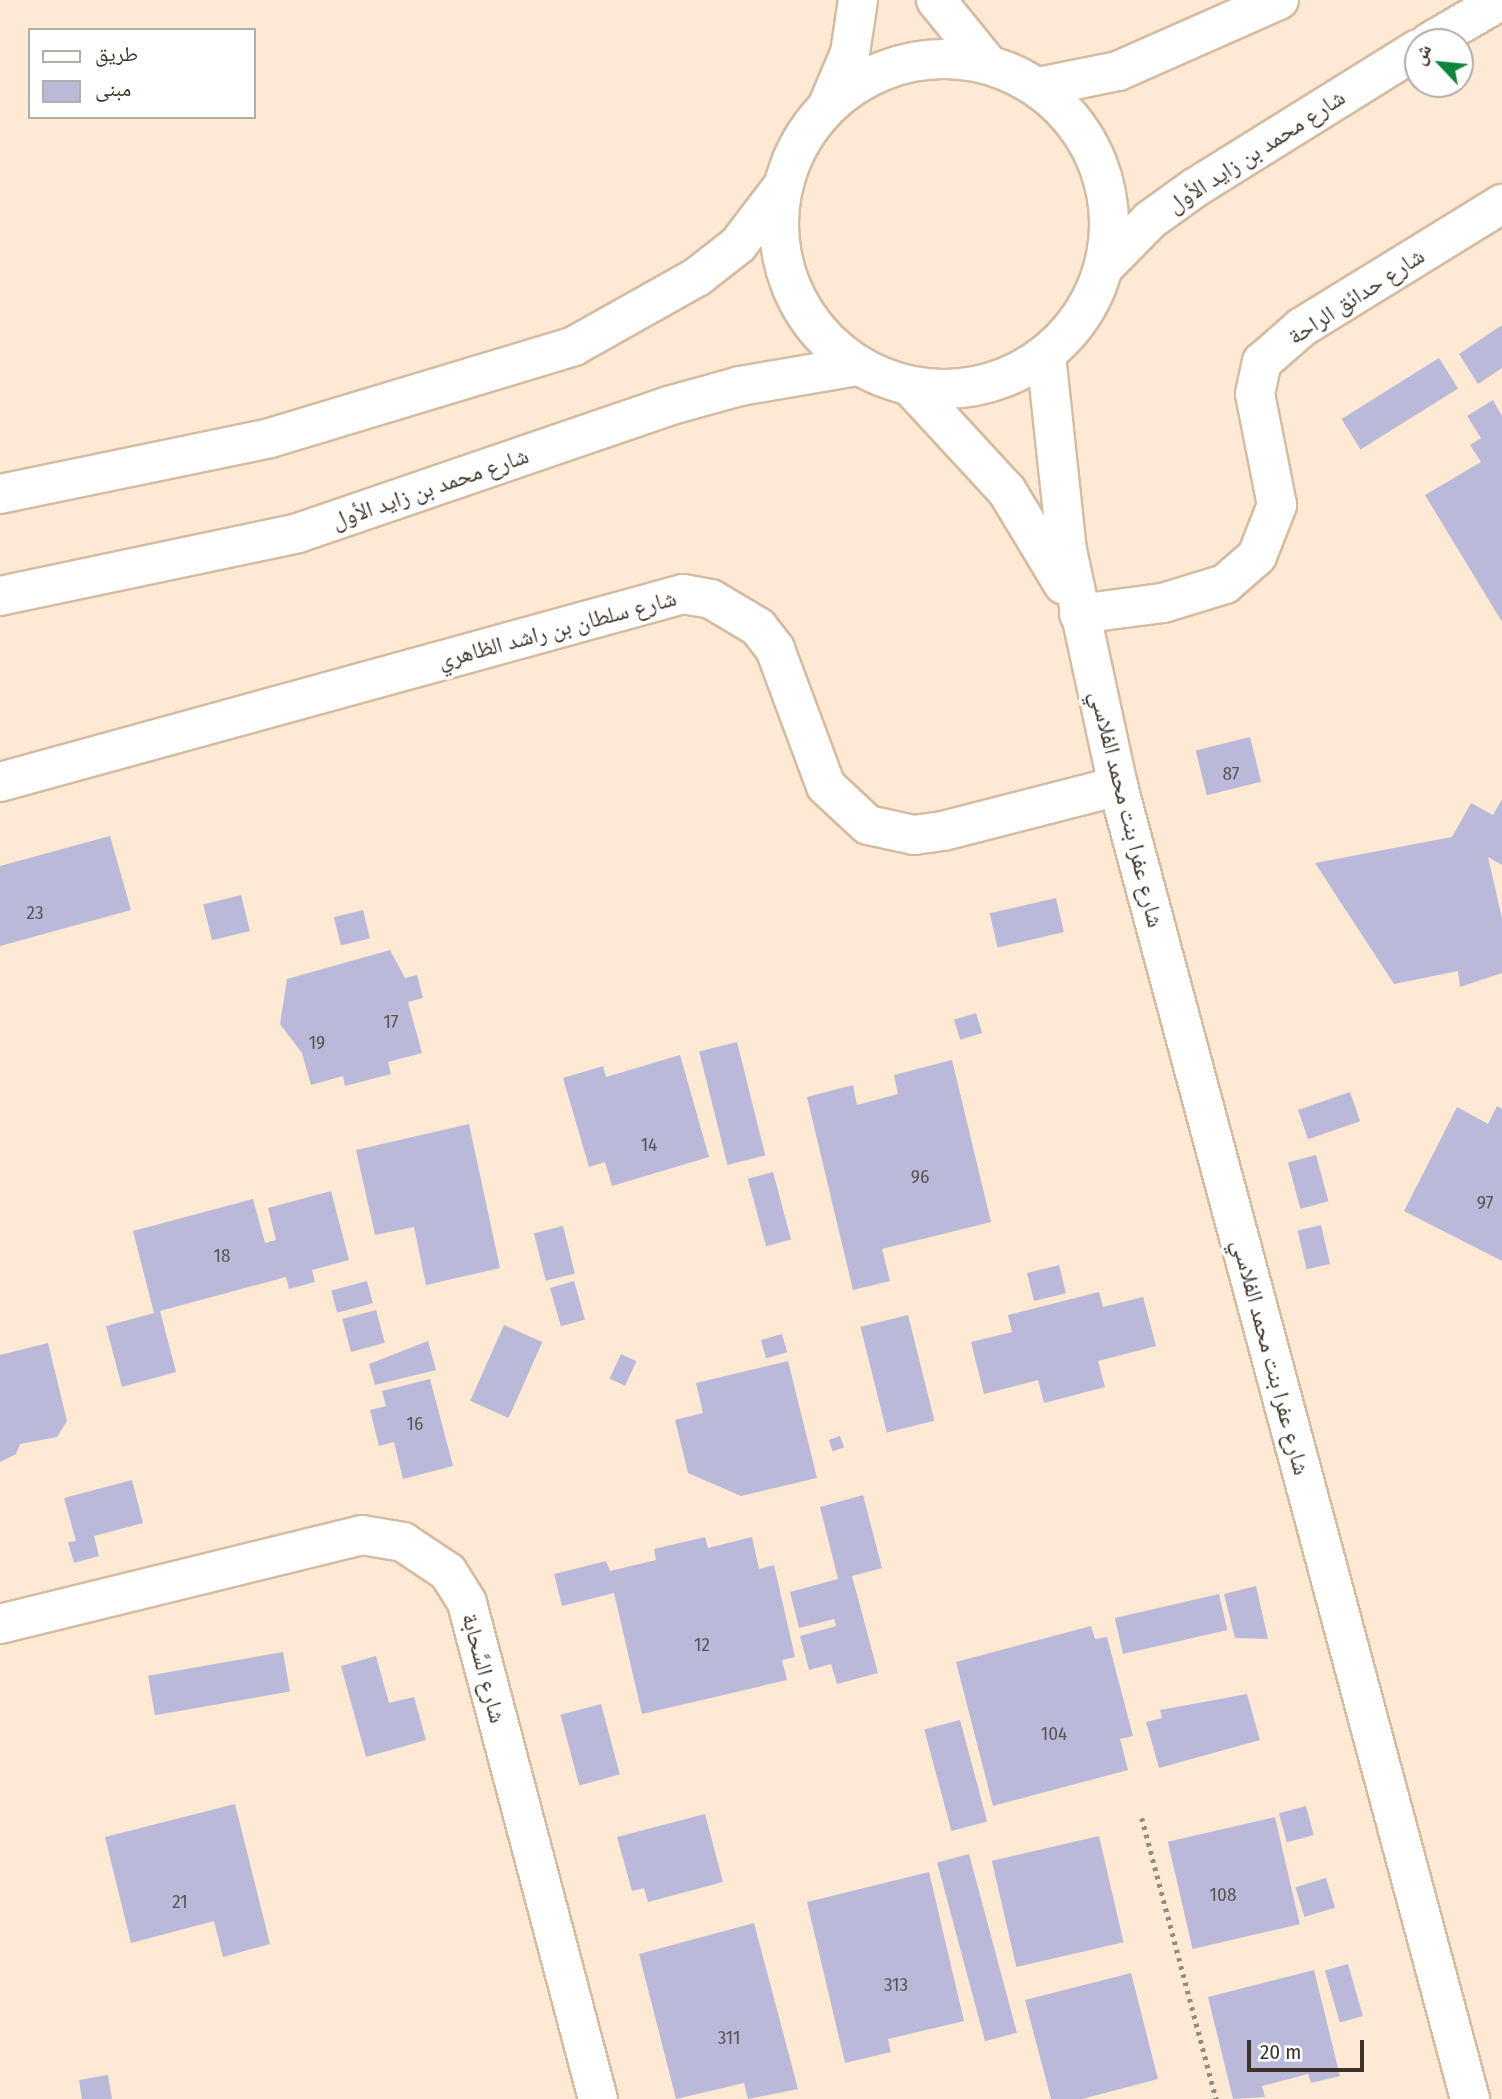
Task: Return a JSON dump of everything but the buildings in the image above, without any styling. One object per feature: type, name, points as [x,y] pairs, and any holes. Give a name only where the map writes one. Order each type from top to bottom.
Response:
[{"type":"street","points":[[0,494],[270,438],[574,346],[697,277],[738,245],[783,186],[800,142],[828,105],[850,53],[858,0]]},
{"type":"street","points":[[936,0],[987,63]]},
{"type":"street","points":[[1039,87],[1118,71],[1279,0]]},
{"type":"street","points":[[1454,28],[1502,0]]},
{"type":"street","points":[[783,186],[779,238],[791,288],[818,332],[857,366],[911,387],[958,390],[1005,379],[1046,355],[1082,316],[1104,267],[1110,216],[1100,166],[1076,122],[1039,87],[987,63],[930,58],[886,70],[828,105]]},
{"type":"street","name":"شارع محمد بن زايد الأول","points":[[1104,267],[1150,220],[1196,187],[1404,58]]},
{"type":"street","name":"شارع حدائق الراحة","points":[[1079,614],[1163,603],[1224,584],[1257,556],[1277,505],[1255,394],[1262,362],[1302,327],[1502,204]]},
{"type":"street","name":"شارع عفرا بنت محمد الفلاسي","points":[[1046,355],[1057,485],[1079,614],[1118,786],[1470,2099]]},
{"type":"street","name":"شارع محمد بن زايد الأول","points":[[0,596],[298,533],[668,406],[740,386],[857,366]]},
{"type":"street","name":"شارع عفرا بنت محمد الفلاسي","points":[[911,387],[1007,491],[1079,614]]},
{"type":"street","name":"شارع سلطان بن راشد الظاهري","points":[[0,782],[683,594],[710,599],[758,627],[775,649],[826,786],[868,825],[914,835],[943,831],[1118,786]]},
{"type":"street","name":"شارع السَّحابة","points":[[0,1624],[362,1535],[403,1542],[448,1572],[467,1603],[598,2099]]},
{"type":"path","points":[[1142,1818],[1216,2099]]}]
